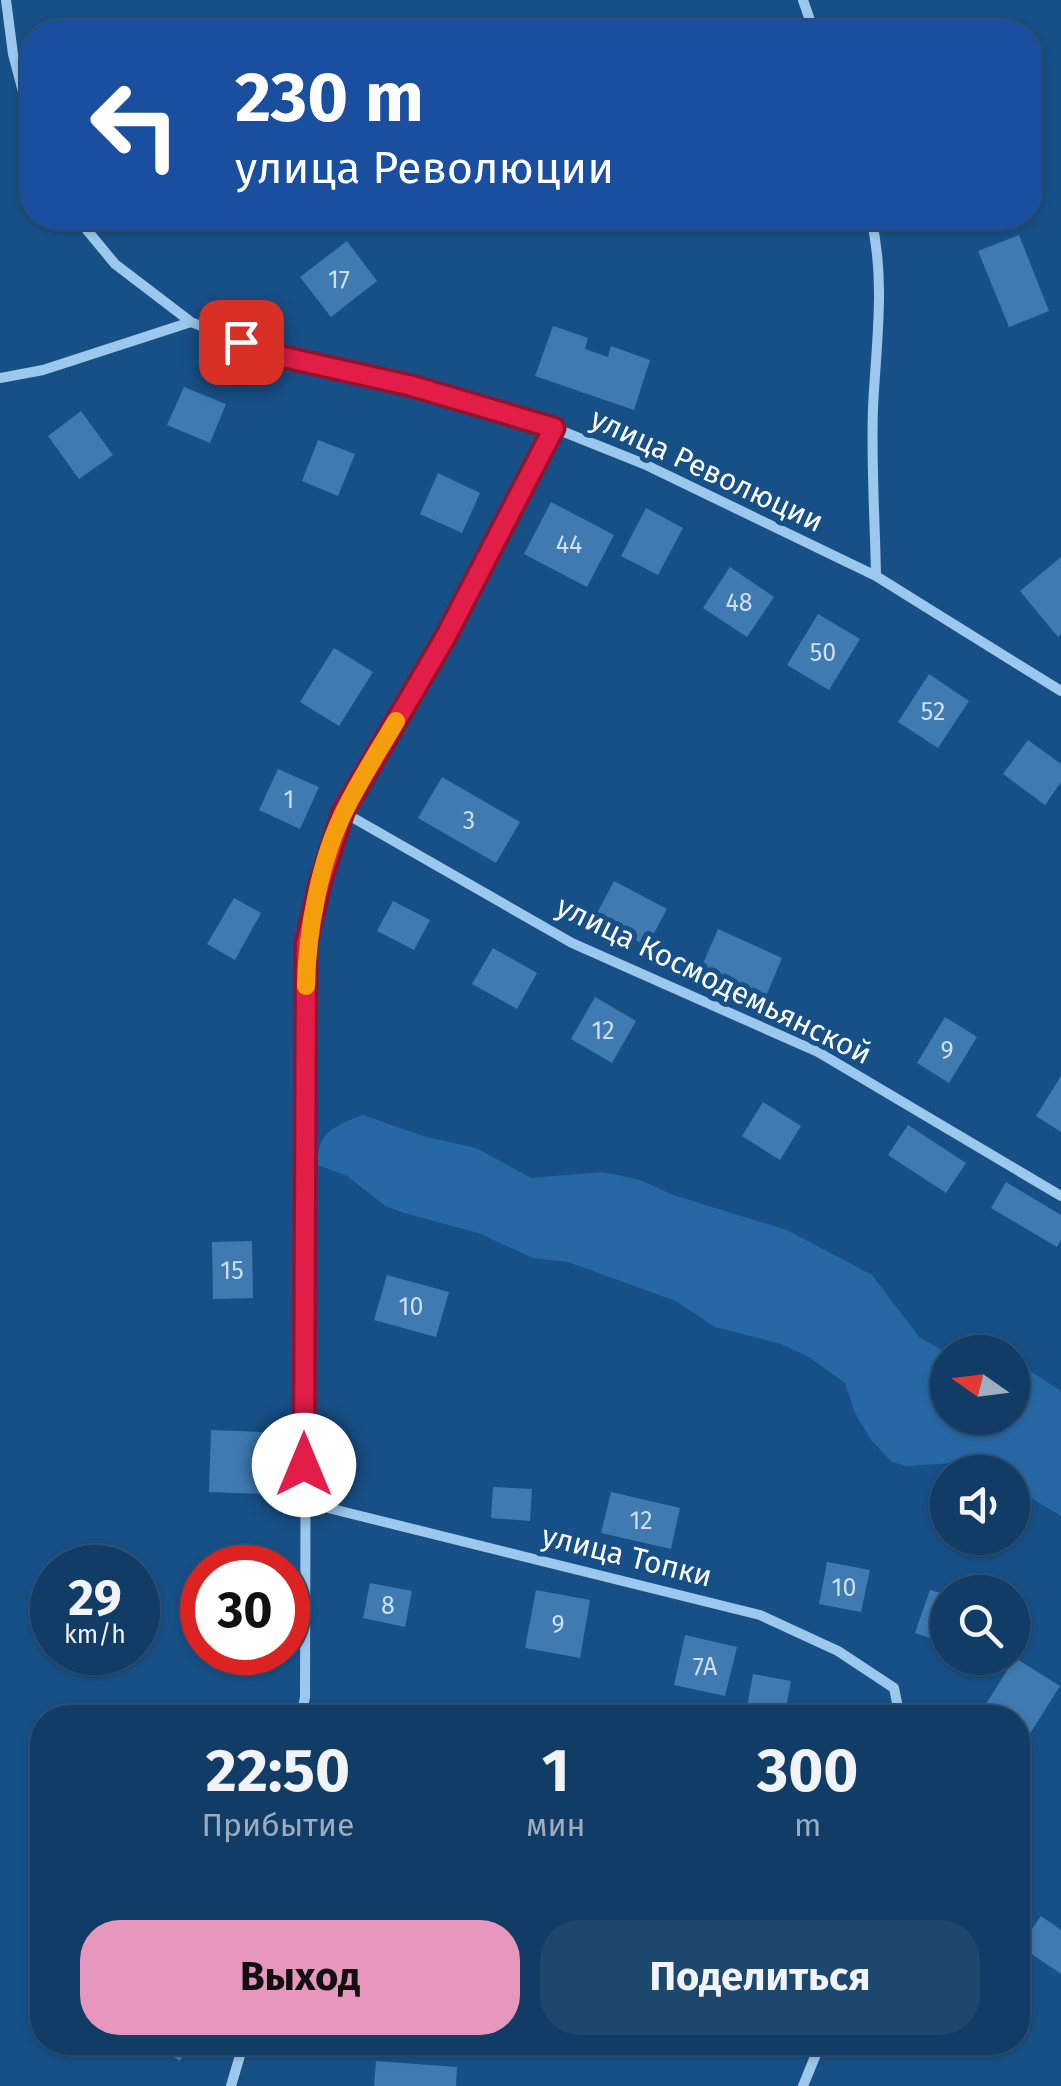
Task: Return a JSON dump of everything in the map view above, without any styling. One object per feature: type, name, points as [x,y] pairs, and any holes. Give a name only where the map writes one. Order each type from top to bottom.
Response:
[{"type":"street","points":[[6,0],[20,81]]},
{"type":"street","name":"улица Революции","points":[[87,230],[115,264],[191,322],[266,353],[412,386],[554,428],[644,464],[876,576],[1061,691]]},
{"type":"street","points":[[873,230],[878,251],[881,321],[873,410],[876,576]]},
{"type":"street","points":[[0,378],[43,370],[191,322]]},
{"type":"street","points":[[303,1705],[306,944],[343,812],[446,636],[554,428]]},
{"type":"street","name":"улица Космодемьянской","points":[[343,812],[572,943],[818,1052],[1061,1196]]},
{"type":"street","name":"улица Топки","points":[[304,1502],[760,1615],[838,1651],[894,1688],[897,1705]]},
{"type":"street","points":[[231,2086],[240,2055]]},
{"type":"street","points":[[803,2086],[816,2055]]},
{"type":"shaded area","points":[[363,1115],[426,1137],[476,1148],[531,1178],[602,1172],[640,1180],[673,1195],[787,1230],[872,1275],[920,1338],[930,1344],[930,1435],[1030,1435],[1030,1371],[1061,1391],[1061,1516],[1030,1497],[1030,1455],[930,1455],[930,1464],[906,1466],[892,1462],[871,1440],[855,1413],[845,1383],[809,1357],[781,1344],[715,1327],[676,1301],[568,1262],[533,1258],[481,1234],[384,1205],[347,1176],[318,1165],[320,1145],[336,1127]]},
{"type":"building","points":[[1019,235],[1049,311],[1009,327],[978,251]]},
{"type":"building","points":[[347,241],[377,281],[331,317],[300,277]]},
{"type":"building","points":[[553,326],[588,338],[585,349],[608,357],[611,346],[650,360],[634,410],[535,376]]},
{"type":"building","points":[[184,387],[226,404],[210,443],[167,425]]},
{"type":"building","points":[[81,411],[113,455],[79,479],[48,436]]},
{"type":"building","points":[[318,440],[355,454],[338,496],[302,481]]},
{"type":"building","points":[[438,473],[480,493],[462,533],[420,514]]},
{"type":"building","points":[[551,502],[614,535],[587,587],[524,554]]},
{"type":"building","points":[[646,508],[683,528],[658,575],[621,556]]},
{"type":"building","points":[[1061,557],[1061,634],[1058,637],[1020,591]]},
{"type":"building","points":[[730,567],[774,597],[747,637],[703,608]]},
{"type":"building","points":[[818,614],[860,639],[829,690],[787,665]]},
{"type":"building","points":[[334,648],[373,672],[339,726],[300,702]]},
{"type":"building","points":[[929,674],[969,701],[938,748],[898,722]]},
{"type":"building","points":[[1028,740],[1061,764],[1061,782],[1045,805],[1003,774]]},
{"type":"building","points":[[278,769],[319,787],[300,829],[259,810]]},
{"type":"building","points":[[442,777],[520,822],[496,863],[418,818]]},
{"type":"building","points":[[614,881],[667,909],[647,946],[594,919]]},
{"type":"building","points":[[234,898],[261,913],[235,960],[207,944]]},
{"type":"building","points":[[393,901],[430,920],[414,950],[377,931]]},
{"type":"building","points":[[718,929],[782,958],[766,996],[701,968]]},
{"type":"building","points":[[493,948],[537,973],[517,1009],[472,984]]},
{"type":"building","points":[[595,997],[636,1021],[612,1063],[571,1039]]},
{"type":"building","points":[[945,1017],[977,1037],[949,1083],[917,1063]]},
{"type":"building","points":[[1061,1076],[1061,1132],[1036,1116]]},
{"type":"building","points":[[763,1102],[801,1126],[780,1160],[742,1136]]},
{"type":"building","points":[[908,1125],[966,1163],[946,1193],[888,1155]]},
{"type":"building","points":[[1006,1182],[1061,1215],[1061,1240],[1057,1247],[991,1208]]},
{"type":"building","points":[[252,1241],[253,1298],[213,1299],[212,1242]]},
{"type":"building","points":[[387,1275],[449,1292],[436,1337],[374,1320]]},
{"type":"building","points":[[211,1430],[262,1432],[261,1494],[209,1492]]},
{"type":"building","points":[[493,1487],[532,1489],[530,1521],[491,1518]]},
{"type":"building","points":[[611,1492],[680,1508],[671,1549],[601,1533]]},
{"type":"building","points":[[827,1562],[870,1570],[861,1612],[819,1604]]},
{"type":"building","points":[[370,1583],[412,1591],[405,1627],[363,1618]]},
{"type":"building","points":[[536,1590],[590,1600],[580,1658],[525,1648]]},
{"type":"building","points":[[930,1590],[930,1638],[915,1633]]},
{"type":"building","points":[[685,1635],[737,1647],[725,1696],[674,1685]]},
{"type":"building","points":[[1030,1667],[1060,1686],[1030,1734],[1030,1705],[985,1705],[1004,1675],[1030,1675]]},
{"type":"building","points":[[753,1674],[791,1681],[786,1705],[747,1705]]},
{"type":"building","points":[[1041,1916],[1061,1930],[1061,1974],[1030,1953],[1030,1932]]},
{"type":"building","points":[[376,2061],[457,2067],[456,2086],[374,2086]]},
{"type":"slow traffic","points":[[306,986],[306,944],[343,812],[396,721]]},
{"type":"route","points":[[241,342],[266,353],[412,386],[554,428],[446,636],[343,812],[320,884],[306,944],[304,1465]]}]
